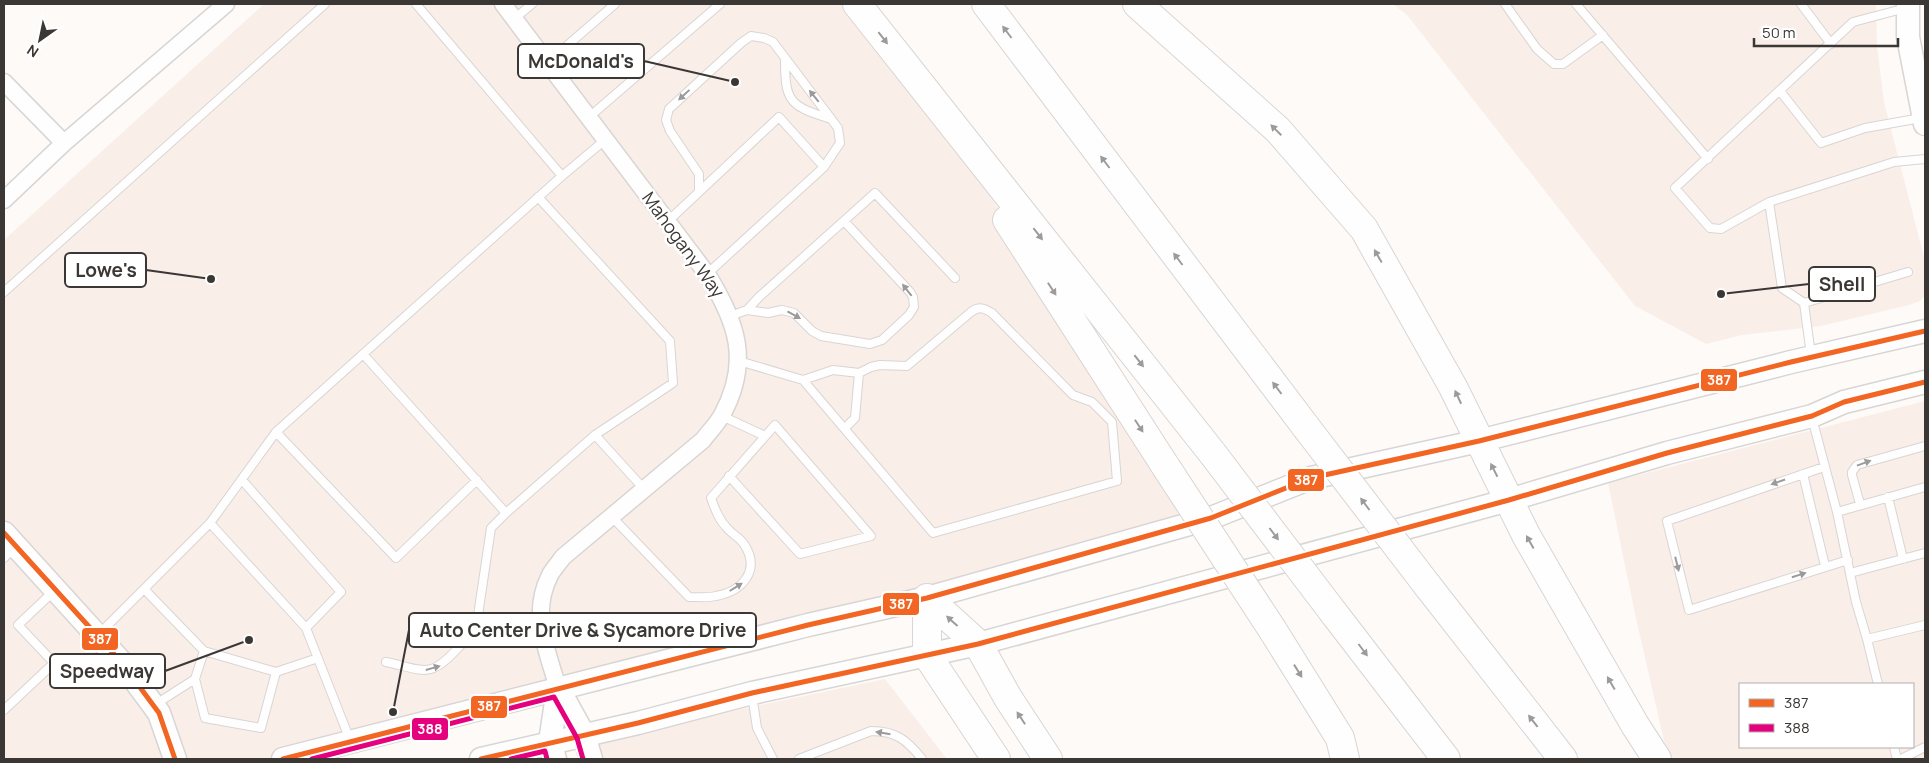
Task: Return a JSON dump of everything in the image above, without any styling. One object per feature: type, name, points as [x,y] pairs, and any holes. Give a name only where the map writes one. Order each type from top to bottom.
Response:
[{"type":"highway","points":[[857,4],[1213,454],[1446,759]]},
{"type":"highway","points":[[986,4],[1306,427],[1563,759]]},
{"type":"highway","points":[[1137,4],[1278,130],[1364,229],[1453,387],[1526,535],[1635,725],[1657,759]]},
{"type":"highway","points":[[910,73],[1272,629],[1340,738],[1345,759]]},
{"type":"highway","points":[[927,598],[978,644],[1008,698],[1048,759]]},
{"type":"highway","points":[[927,598],[928,655],[996,759]]},
{"type":"main road","points":[[1908,6],[1908,37],[1925,120]]},
{"type":"main road","points":[[283,759],[558,688],[927,598],[1211,518],[1311,478],[1479,441],[1812,357],[1925,331]]},
{"type":"main road","points":[[481,759],[552,751],[584,735],[752,693],[978,644],[1509,500],[1667,453],[1812,416],[1844,402],[1925,382]]},
{"type":"main road","points":[[8,546],[56,590],[122,663],[159,712],[175,759]]},
{"type":"main road","points":[[558,688],[584,735],[591,759]]},
{"type":"main road","points":[[552,751],[558,688]]},
{"type":"street","points":[[4,200],[64,143],[226,4]]},
{"type":"street","name":"Mahogany Way","points":[[503,4],[707,274],[724,301],[730,316],[734,327],[739,361],[731,392],[721,416],[703,440],[564,556],[550,575],[540,602],[540,627],[558,688]]},
{"type":"street","points":[[4,82],[64,143]]},
{"type":"lane","points":[[4,292],[325,4]]},
{"type":"lane","points":[[416,4],[562,176]]},
{"type":"lane","points":[[514,19],[532,4]]},
{"type":"lane","points":[[547,64],[615,4]]},
{"type":"lane","points":[[588,118],[720,4]]},
{"type":"lane","points":[[1505,4],[1537,49],[1554,64],[1563,64],[1603,36]]},
{"type":"lane","points":[[1576,4],[1708,159]]},
{"type":"lane","points":[[1801,4],[1831,44]]},
{"type":"lane","points":[[1908,6],[1853,22],[1675,188],[1710,228],[1721,229],[1769,202],[1894,162],[1925,159]]},
{"type":"lane","points":[[699,190],[699,174],[670,132],[666,120],[669,109],[751,36],[773,42],[820,104],[828,118],[838,128],[840,143],[824,167],[707,274]]},
{"type":"lane","points":[[785,60],[785,86],[792,100],[806,111],[828,118]]},
{"type":"lane","points":[[1780,91],[1821,143],[1865,128],[1925,120]]},
{"type":"lane","points":[[667,222],[779,117],[824,167]]},
{"type":"lane","points":[[97,636],[210,523],[276,432],[538,197],[605,140]]},
{"type":"lane","points":[[747,310],[875,192],[956,278]]},
{"type":"lane","points":[[386,662],[416,670],[430,670],[446,661],[472,633],[477,622],[491,528],[595,435],[673,383],[670,341],[538,197]]},
{"type":"lane","points":[[1769,202],[1782,288],[1804,303],[1812,357]]},
{"type":"lane","points":[[730,316],[747,310],[768,313],[782,310],[794,313],[812,331],[821,336],[870,344],[882,340],[909,315],[914,307],[912,297],[910,292],[844,221]]},
{"type":"lane","points":[[1804,303],[1908,272]]},
{"type":"lane","points":[[739,361],[803,380],[933,533],[1117,480],[1112,422],[1092,402],[1073,395],[992,313],[984,308],[976,308],[970,312],[907,366],[880,365],[859,373],[833,370],[803,380]]},
{"type":"lane","points":[[363,354],[506,513]]},
{"type":"lane","points":[[845,428],[854,418],[859,373]]},
{"type":"lane","points":[[721,416],[765,436]]},
{"type":"lane","points":[[1812,416],[1837,512],[1856,602],[1878,683]]},
{"type":"lane","points":[[612,516],[689,597],[716,596],[738,588],[749,576],[752,562],[744,544],[726,528],[717,514],[711,498],[729,476],[775,426],[871,536],[800,554],[729,476]]},
{"type":"lane","points":[[276,432],[396,558],[477,480]]},
{"type":"lane","points":[[595,435],[644,489]]},
{"type":"lane","points":[[1860,504],[1852,475],[1857,465],[1925,446]]},
{"type":"lane","points":[[1824,467],[1667,521],[1689,610],[1848,560]]},
{"type":"lane","points":[[1803,474],[1825,566]]},
{"type":"lane","points":[[242,480],[341,592],[306,628]]},
{"type":"lane","points":[[1837,512],[1925,487]]},
{"type":"lane","points":[[1888,497],[1903,559]]},
{"type":"lane","points":[[210,523],[306,628],[351,742]]},
{"type":"lane","points":[[1850,573],[1925,553]]},
{"type":"lane","points":[[144,589],[204,651],[276,672],[318,658]]},
{"type":"lane","points":[[4,710],[54,663],[18,625],[56,590]]},
{"type":"lane","points":[[1867,639],[1925,625]]},
{"type":"lane","points":[[204,651],[196,680],[205,718],[261,728],[276,672]]},
{"type":"lane","points":[[154,705],[196,680]]},
{"type":"lane","points":[[752,693],[757,728],[773,759]]},
{"type":"lane","points":[[799,759],[871,731],[880,731],[906,741],[922,759]]},
{"type":"lane","points":[[1901,759],[1925,747]]},
{"type":"shaded area","points":[[264,4],[857,4],[910,73],[1199,517],[283,759],[175,759],[159,712],[4,533],[4,240]]},
{"type":"shaded area","points":[[1393,4],[1876,4],[1877,47],[1884,102],[1925,261],[1925,295],[1920,301],[1909,305],[1821,326],[1742,335],[1706,344],[1635,306],[1407,15]]},
{"type":"shaded area","points":[[1925,401],[1925,759],[1673,759],[1664,741],[1608,483]]},
{"type":"shaded area","points":[[4,547],[153,716],[162,759],[4,759]]},
{"type":"shaded area","points":[[885,679],[947,759],[600,759],[593,740]]},
{"type":"transit line","name":"387","points":[[283,759],[808,625],[927,598],[1211,518],[1311,478],[1479,441],[1791,362],[1925,331]]},
{"type":"transit line","name":"387","points":[[481,759],[638,723],[752,693],[978,644],[1509,500],[1667,453],[1812,416],[1844,402],[1925,382]]},
{"type":"transit line","name":"387","points":[[4,533],[122,663],[159,713],[175,759]]},
{"type":"transit line","name":"388","points":[[312,759],[554,697],[577,738],[583,759]]},
{"type":"transit line","name":"388","points":[[511,759],[545,751],[547,759]]},
{"type":"place","name":"McDonald's","points":[[735,82]]},
{"type":"place","name":"Lowe's","points":[[211,279]]},
{"type":"place","name":"Shell","points":[[1721,294]]},
{"type":"place","name":"Speedway","points":[[249,640]]},
{"type":"place","name":"Auto Center Drive & Sycamore Drive","points":[[393,712]]}]
